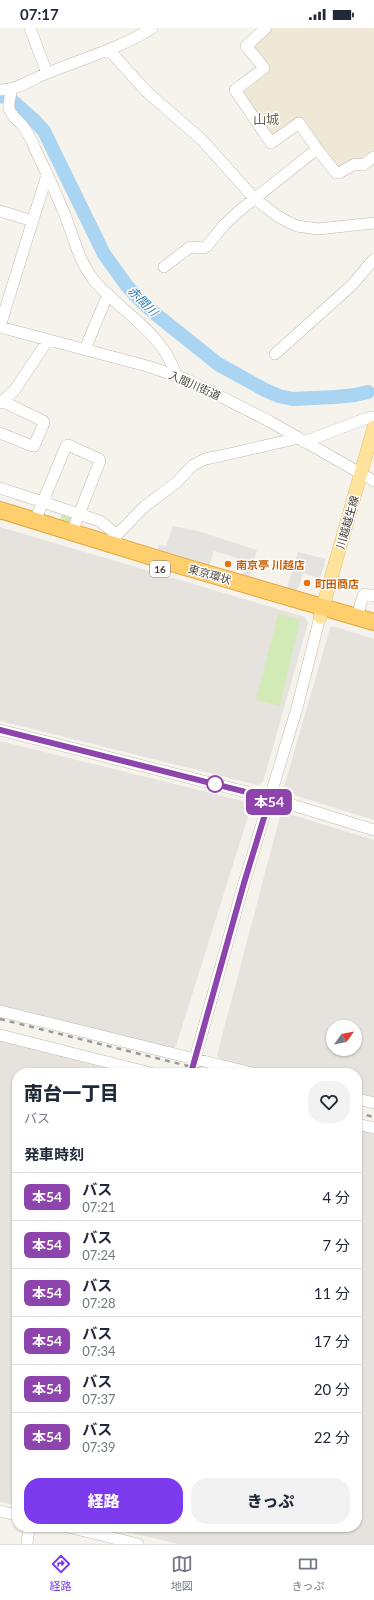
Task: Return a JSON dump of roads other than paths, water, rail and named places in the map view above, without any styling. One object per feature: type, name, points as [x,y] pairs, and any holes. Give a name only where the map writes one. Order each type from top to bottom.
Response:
[{"type":"highway","name":"東京環状","points":[[0,510],[72,532],[113,539],[178,565],[322,612],[374,632]]},
{"type":"highway","name":"東京環状","points":[[0,520],[322,612],[357,617],[374,622]]},
{"type":"main road","name":"川越越生線","points":[[322,612],[374,427]]},
{"type":"street","points":[[30,28],[47,73]]},
{"type":"street","points":[[152,28],[130,41],[47,73],[8,95],[9,108],[12,116],[27,133],[47,175],[89,273],[108,294],[159,344],[172,362],[176,375]]},
{"type":"street","points":[[266,28],[246,46],[264,68],[235,90],[271,144],[299,123],[336,173],[339,173],[355,164],[363,165],[374,156]]},
{"type":"street","points":[[109,50],[146,91],[202,140],[254,198],[266,208],[286,221],[308,228],[328,229],[374,223]]},
{"type":"street","points":[[164,267],[190,247],[204,248],[207,246],[224,225],[254,198],[317,149]]},
{"type":"street","points":[[0,326],[47,175]]},
{"type":"street","points":[[0,211],[33,221]]},
{"type":"street","points":[[275,354],[352,285],[374,259]]},
{"type":"street","points":[[85,349],[108,294]]},
{"type":"street","name":"入間川街道","points":[[0,326],[176,375],[238,405],[374,481]]},
{"type":"street","points":[[0,433],[34,446],[44,423],[43,421],[1,402],[14,391],[48,340]]},
{"type":"street","points":[[0,488],[100,520],[113,539],[144,507],[177,482],[192,466],[205,459],[301,440],[374,417]]},
{"type":"street","points":[[35,520],[66,446],[68,445],[99,459],[100,461],[72,532]]},
{"type":"street","points":[[357,617],[363,596],[365,594],[374,596]]},
{"type":"street","points":[[192,1068],[244,883],[297,708],[322,612]]},
{"type":"street","points":[[0,730],[270,798],[374,830]]},
{"type":"street","points":[[0,1010],[232,1068]]},
{"type":"street","points":[[0,1035],[131,1068]]},
{"type":"street","points":[[362,1100],[374,1103]]},
{"type":"street","points":[[362,1125],[374,1128]]},
{"type":"street","points":[[0,1511],[12,1514]]},
{"type":"street","points":[[27,1544],[28,1532]]},
{"type":"street","points":[[88,1532],[138,1544]]},
{"type":"waterway","name":"赤間川","points":[[0,96],[9,98],[44,131],[104,254],[127,286],[158,316],[218,364],[279,396],[293,399],[335,397],[368,392]]},
{"type":"railway","points":[[0,1019],[196,1068]]},
{"type":"railway","points":[[362,1114],[374,1117]]},
{"type":"place","name":"南京亭 川越店","points":[[228,564]]},
{"type":"place","name":"町田商店","points":[[307,583]]},
{"type":"district","name":"山城","points":[[266,119]]}]
